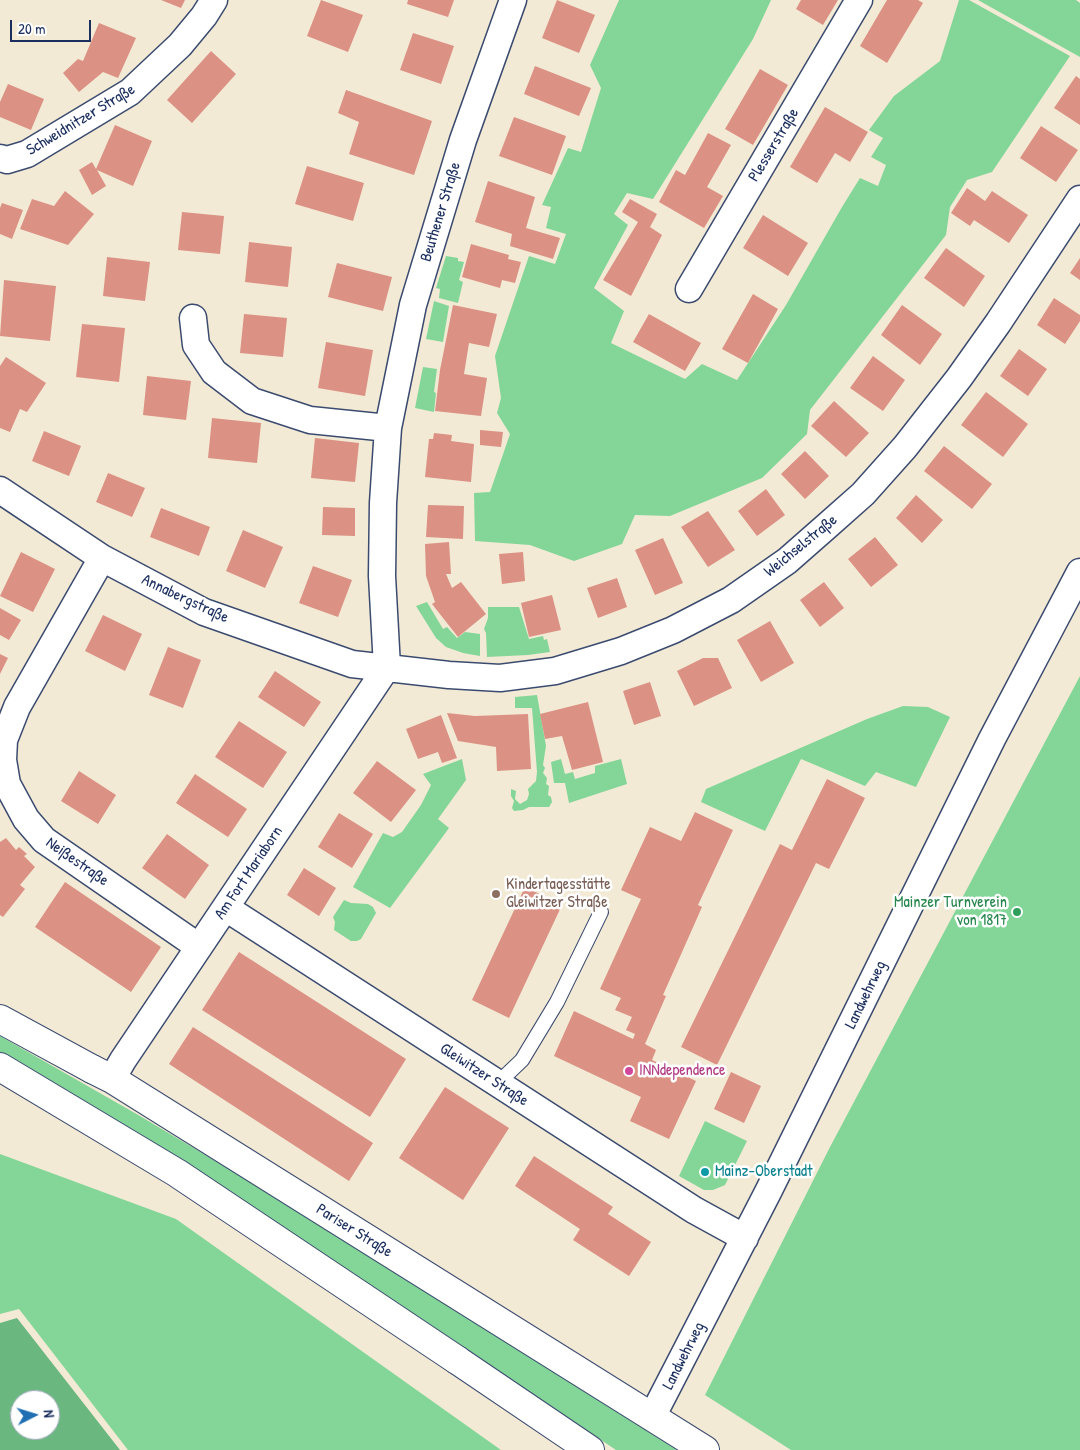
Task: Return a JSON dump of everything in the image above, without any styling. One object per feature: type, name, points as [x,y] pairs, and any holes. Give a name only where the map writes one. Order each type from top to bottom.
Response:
[{"type":"main road","name":"Pariser Straße","points":[[0,1019],[102,1074],[704,1450]]},
{"type":"main road","points":[[0,1067],[177,1174],[590,1450]]},
{"type":"street","name":"Schweidnitzer Straße","points":[[0,158],[7,160],[27,154],[130,92],[180,45],[204,16],[214,0]]},
{"type":"street","name":"Beuthener Straße","points":[[387,667],[382,576],[383,503],[388,428],[413,305],[463,140],[513,0]]},
{"type":"street","name":"Plesserstraße","points":[[689,289],[859,0]]},
{"type":"street","name":"Weichselstraße","points":[[387,667],[449,675],[500,678],[555,671],[621,651],[673,630],[731,600],[787,561],[863,494],[905,447],[959,378],[998,323],[1080,200]]},
{"type":"street","points":[[193,318],[196,345],[214,372],[252,401],[310,420],[388,428]]},
{"type":"street","name":"Annabergstraße","points":[[0,490],[102,558],[204,612],[352,664],[387,667]]},
{"type":"street","name":"Neißestraße","points":[[102,558],[17,707],[4,740],[3,760],[7,784],[26,819],[44,840],[199,947]]},
{"type":"street","name":"Landwehrweg","points":[[652,1417],[745,1238],[992,739],[1080,572]]},
{"type":"street","name":"Am Fort Mariaborn","points":[[102,1074],[199,947],[387,667]]},
{"type":"street","name":"Gleiwitzer Straße","points":[[226,908],[694,1210],[745,1238]]},
{"type":"lane","points":[[498,1083],[522,1060],[557,1002],[602,912]]},
{"type":"green space","points":[[619,0],[771,0],[753,39],[653,199],[627,193],[614,214],[628,225],[594,288],[624,311],[611,343],[685,379],[702,364],[737,380],[786,305],[860,178],[878,186],[886,165],[871,157],[883,138],[869,130],[894,96],[940,61],[959,0],[969,0],[1070,56],[992,172],[967,180],[950,207],[946,235],[810,410],[807,434],[762,478],[670,516],[635,515],[622,544],[574,561],[530,545],[475,541],[474,493],[490,492],[510,434],[497,413],[501,398],[495,356],[529,256],[555,264],[566,234],[546,228],[551,207],[542,205],[568,148],[581,152],[601,88],[590,65]]},
{"type":"green space","points":[[978,0],[1076,0],[1080,3],[1080,57]]},
{"type":"green space","points":[[446,256],[458,258],[458,261],[464,262],[459,280],[463,282],[458,303],[439,298],[440,289],[436,288]]},
{"type":"green space","points":[[434,301],[449,306],[443,342],[426,339]]},
{"type":"green space","points":[[423,367],[437,369],[434,412],[415,408]]},
{"type":"green space","points":[[427,602],[443,629],[447,627],[457,638],[465,632],[480,634],[480,656],[446,647],[436,638],[416,606]]},
{"type":"green space","points":[[488,607],[519,607],[529,639],[543,636],[544,640],[547,639],[550,652],[487,657],[486,633],[484,629],[488,618]]},
{"type":"green space","name":"Mainzer Turnverein von 1817","points":[[1080,676],[1080,1450],[791,1450],[705,1395],[830,1147]]},
{"type":"green space","points":[[537,695],[546,746],[543,773],[547,778],[546,784],[549,786],[548,795],[551,797],[552,802],[549,807],[529,807],[514,811],[512,808],[514,801],[511,796],[511,789],[516,791],[515,799],[520,804],[527,800],[528,789],[536,781],[537,772],[532,708],[515,708],[515,697]]},
{"type":"green space","points":[[903,706],[928,707],[950,717],[916,787],[876,772],[865,786],[801,759],[765,831],[701,802],[706,789],[867,719]]},
{"type":"green space","points":[[462,759],[466,780],[438,819],[449,828],[390,908],[353,887],[383,833],[393,837],[402,832],[421,805],[431,785],[423,774]]},
{"type":"green space","points":[[561,759],[565,774],[573,772],[575,779],[595,773],[595,766],[621,759],[627,784],[569,803],[565,783],[554,783],[551,762]]},
{"type":"green space","points":[[344,900],[351,903],[368,904],[373,907],[376,913],[361,939],[357,941],[351,941],[334,930],[335,922],[333,917]]},
{"type":"green space","points":[[0,1036],[140,1116],[284,1202],[677,1450],[616,1450],[324,1254],[86,1103],[0,1052]]},
{"type":"green space","points":[[705,1121],[747,1141],[725,1185],[713,1190],[704,1190],[679,1176]]},
{"type":"green space","points":[[0,1154],[176,1219],[501,1450],[128,1450],[19,1309],[0,1314]]},
{"type":"green space","points":[[17,1318],[120,1450],[0,1450],[0,1323]]},
{"type":"building","points":[[161,0],[185,0],[181,8]]},
{"type":"building","points":[[321,0],[363,15],[348,52],[307,36]]},
{"type":"building","points":[[408,0],[454,0],[448,17],[407,4]]},
{"type":"building","points":[[557,0],[595,15],[579,53],[542,38]]},
{"type":"building","points":[[801,0],[838,0],[823,25],[796,9]]},
{"type":"building","points":[[887,0],[918,0],[923,3],[887,63],[860,46]]},
{"type":"building","points":[[99,23],[136,38],[118,78],[103,72],[79,92],[63,73],[78,59],[83,61]]},
{"type":"building","points":[[413,33],[454,46],[441,84],[400,70]]},
{"type":"building","points":[[211,51],[236,74],[192,123],[167,100]]},
{"type":"building","points":[[535,66],[591,88],[579,116],[524,94]]},
{"type":"building","points":[[760,69],[788,85],[753,145],[725,129]]},
{"type":"building","points":[[1076,76],[1080,79],[1080,125],[1054,108]]},
{"type":"building","points":[[8,84],[44,99],[31,130],[0,117],[0,102]]},
{"type":"building","points":[[346,90],[432,121],[414,175],[349,154],[359,122],[338,113]]},
{"type":"building","points":[[825,107],[868,132],[850,162],[835,153],[817,183],[790,167]]},
{"type":"building","points":[[514,117],[566,136],[552,175],[499,156]]},
{"type":"building","points":[[115,125],[152,141],[133,186],[97,170],[106,186],[92,195],[79,170],[92,162],[96,169]]},
{"type":"building","points":[[1041,126],[1078,150],[1056,182],[1020,158]]},
{"type":"building","points":[[708,133],[731,145],[707,187],[723,196],[704,228],[659,202],[676,170],[685,175]]},
{"type":"building","points":[[307,166],[364,183],[353,221],[295,204]]},
{"type":"building","points":[[488,181],[535,197],[526,228],[560,238],[553,259],[510,246],[512,234],[475,222]]},
{"type":"building","points":[[967,188],[985,201],[992,191],[1028,215],[1009,243],[974,220],[970,226],[951,213]]},
{"type":"building","points":[[65,191],[94,214],[68,245],[20,229],[32,199],[54,206]]},
{"type":"building","points":[[630,199],[657,214],[650,227],[662,235],[631,296],[603,280],[638,222],[622,212]]},
{"type":"building","points":[[2,203],[23,210],[12,239],[0,234],[0,208]]},
{"type":"building","points":[[182,212],[224,216],[220,254],[178,250]]},
{"type":"building","points":[[763,215],[808,243],[788,276],[743,248]]},
{"type":"building","points":[[249,242],[292,247],[288,287],[245,282]]},
{"type":"building","points":[[471,244],[509,255],[508,259],[521,262],[515,283],[502,280],[500,288],[462,277]]},
{"type":"building","points":[[946,248],[985,276],[964,307],[924,278]]},
{"type":"building","points":[[107,257],[150,262],[145,301],[103,296]]},
{"type":"building","points":[[1080,258],[1080,280],[1070,273]]},
{"type":"building","points":[[337,263],[392,277],[383,311],[328,297]]},
{"type":"building","points":[[4,280],[56,286],[50,341],[0,336]]},
{"type":"building","points":[[753,294],[778,309],[748,363],[722,349]]},
{"type":"building","points":[[1054,298],[1080,315],[1080,321],[1065,344],[1037,325]]},
{"type":"building","points":[[453,305],[497,314],[489,347],[469,343],[464,374],[487,378],[481,416],[435,411],[440,370]]},
{"type":"building","points":[[902,305],[942,334],[920,365],[881,335]]},
{"type":"building","points":[[244,314],[287,318],[283,357],[240,353]]},
{"type":"building","points":[[649,314],[701,343],[685,371],[633,342]]},
{"type":"building","points":[[82,324],[125,328],[119,382],[76,377]]},
{"type":"building","points":[[326,342],[373,350],[365,396],[318,388]]},
{"type":"building","points":[[1019,349],[1047,369],[1028,396],[1000,376]]},
{"type":"building","points":[[873,356],[905,380],[883,411],[850,388]]},
{"type":"building","points":[[6,357],[46,383],[27,412],[20,409],[10,432],[0,428],[0,366]]},
{"type":"building","points":[[147,376],[191,381],[186,420],[143,415]]},
{"type":"building","points":[[986,392],[1028,424],[1003,457],[961,425]]},
{"type":"building","points":[[834,401],[869,433],[846,457],[811,426]]},
{"type":"building","points":[[212,418],[261,423],[257,463],[208,458]]},
{"type":"building","points":[[480,430],[503,432],[501,447],[480,445]]},
{"type":"building","points":[[44,431],[81,446],[69,476],[32,461]]},
{"type":"building","points":[[434,433],[452,435],[451,441],[474,444],[471,482],[425,477],[429,439],[433,439]]},
{"type":"building","points":[[315,438],[359,443],[355,482],[311,478]]},
{"type":"building","points":[[944,446],[992,484],[972,509],[924,471]]},
{"type":"building","points":[[805,451],[829,476],[805,499],[781,474]]},
{"type":"building","points":[[108,473],[145,488],[132,517],[96,502]]},
{"type":"building","points":[[766,489],[785,515],[757,536],[738,511]]},
{"type":"building","points":[[916,495],[943,520],[922,543],[896,518]]},
{"type":"building","points":[[428,505],[464,506],[463,539],[426,537]]},
{"type":"building","points":[[323,507],[355,508],[355,536],[322,535]]},
{"type":"building","points":[[161,508],[210,527],[199,556],[150,537]]},
{"type":"building","points":[[708,511],[735,550],[708,567],[681,527]]},
{"type":"building","points":[[243,530],[283,547],[265,588],[226,571]]},
{"type":"building","points":[[875,537],[898,565],[871,587],[848,559]]},
{"type":"building","points":[[663,538],[683,583],[655,595],[635,550]]},
{"type":"building","points":[[449,542],[451,574],[446,574],[452,588],[461,582],[486,614],[458,637],[432,604],[435,602],[426,576],[425,544]]},
{"type":"building","points":[[21,552],[55,569],[33,612],[0,596]]},
{"type":"building","points":[[523,552],[525,581],[502,584],[499,554]]},
{"type":"building","points":[[313,566],[352,580],[338,617],[299,603]]},
{"type":"building","points":[[617,578],[627,607],[598,618],[587,588]]},
{"type":"building","points":[[824,582],[844,608],[820,627],[800,600]]},
{"type":"building","points":[[552,595],[561,630],[529,637],[521,603]]},
{"type":"building","points":[[0,608],[21,620],[9,640],[0,635]]},
{"type":"building","points":[[103,615],[142,634],[125,671],[85,651]]},
{"type":"building","points":[[770,621],[794,663],[761,682],[737,640]]},
{"type":"building","points":[[168,647],[201,660],[183,708],[149,695]]},
{"type":"building","points":[[0,654],[8,658],[0,674]]},
{"type":"building","points":[[703,658],[718,658],[732,688],[694,706],[677,671]]},
{"type":"building","points":[[275,671],[321,702],[304,727],[258,697]]},
{"type":"building","points":[[650,682],[661,716],[634,725],[623,691]]},
{"type":"building","points":[[588,702],[603,762],[572,770],[562,736],[545,739],[540,714]]},
{"type":"building","points":[[447,713],[475,716],[528,714],[531,769],[497,771],[496,747],[458,741]]},
{"type":"building","points":[[441,715],[457,758],[442,763],[438,752],[418,759],[406,729]]},
{"type":"building","points":[[239,721],[287,752],[263,788],[215,757]]},
{"type":"building","points":[[377,761],[416,790],[391,822],[353,793]]},
{"type":"building","points":[[79,771],[116,795],[98,824],[61,801]]},
{"type":"building","points":[[195,774],[247,809],[228,837],[176,803]]},
{"type":"building","points":[[827,779],[865,798],[829,869],[816,863],[717,1065],[681,1047],[780,844],[792,850]]},
{"type":"building","points":[[695,812],[733,830],[698,905],[702,907],[663,995],[666,996],[645,1044],[656,1050],[652,1060],[696,1081],[669,1139],[630,1121],[641,1097],[554,1056],[574,1011],[633,1039],[635,1034],[626,1030],[632,1017],[615,1010],[621,998],[600,989],[641,899],[621,890],[650,827],[681,841]]},
{"type":"building","points":[[339,813],[373,834],[352,868],[318,847]]},
{"type":"building","points":[[167,834],[209,865],[185,899],[142,868]]},
{"type":"building","points":[[6,838],[16,850],[19,847],[27,854],[24,856],[35,867],[20,885],[25,889],[3,917],[0,915],[0,842]]},
{"type":"building","points":[[304,868],[336,888],[319,916],[287,895]]},
{"type":"building","points":[[65,882],[161,947],[131,992],[35,927]]},
{"type":"building","points":[[525,887],[562,905],[509,1018],[472,1000]]},
{"type":"building","points":[[239,952],[406,1059],[370,1117],[202,1010]]},
{"type":"building","points":[[193,1027],[373,1143],[349,1181],[169,1064]]},
{"type":"building","points":[[731,1072],[761,1086],[744,1123],[714,1109]]},
{"type":"building","points":[[445,1087],[509,1128],[463,1200],[399,1158]]},
{"type":"building","points":[[534,1156],[613,1207],[608,1214],[651,1242],[629,1276],[573,1240],[580,1229],[515,1186]]},
{"type":"place","name":"Kindertagesstätte Gleiwitzer Straße","points":[[496,894]]},
{"type":"place","name":"Mainzer Turnverein von 1817","points":[[1017,912]]},
{"type":"place","name":"INNdependence","points":[[629,1071]]},
{"type":"place","name":"Mainz-Oberstadt","points":[[705,1172]]}]
